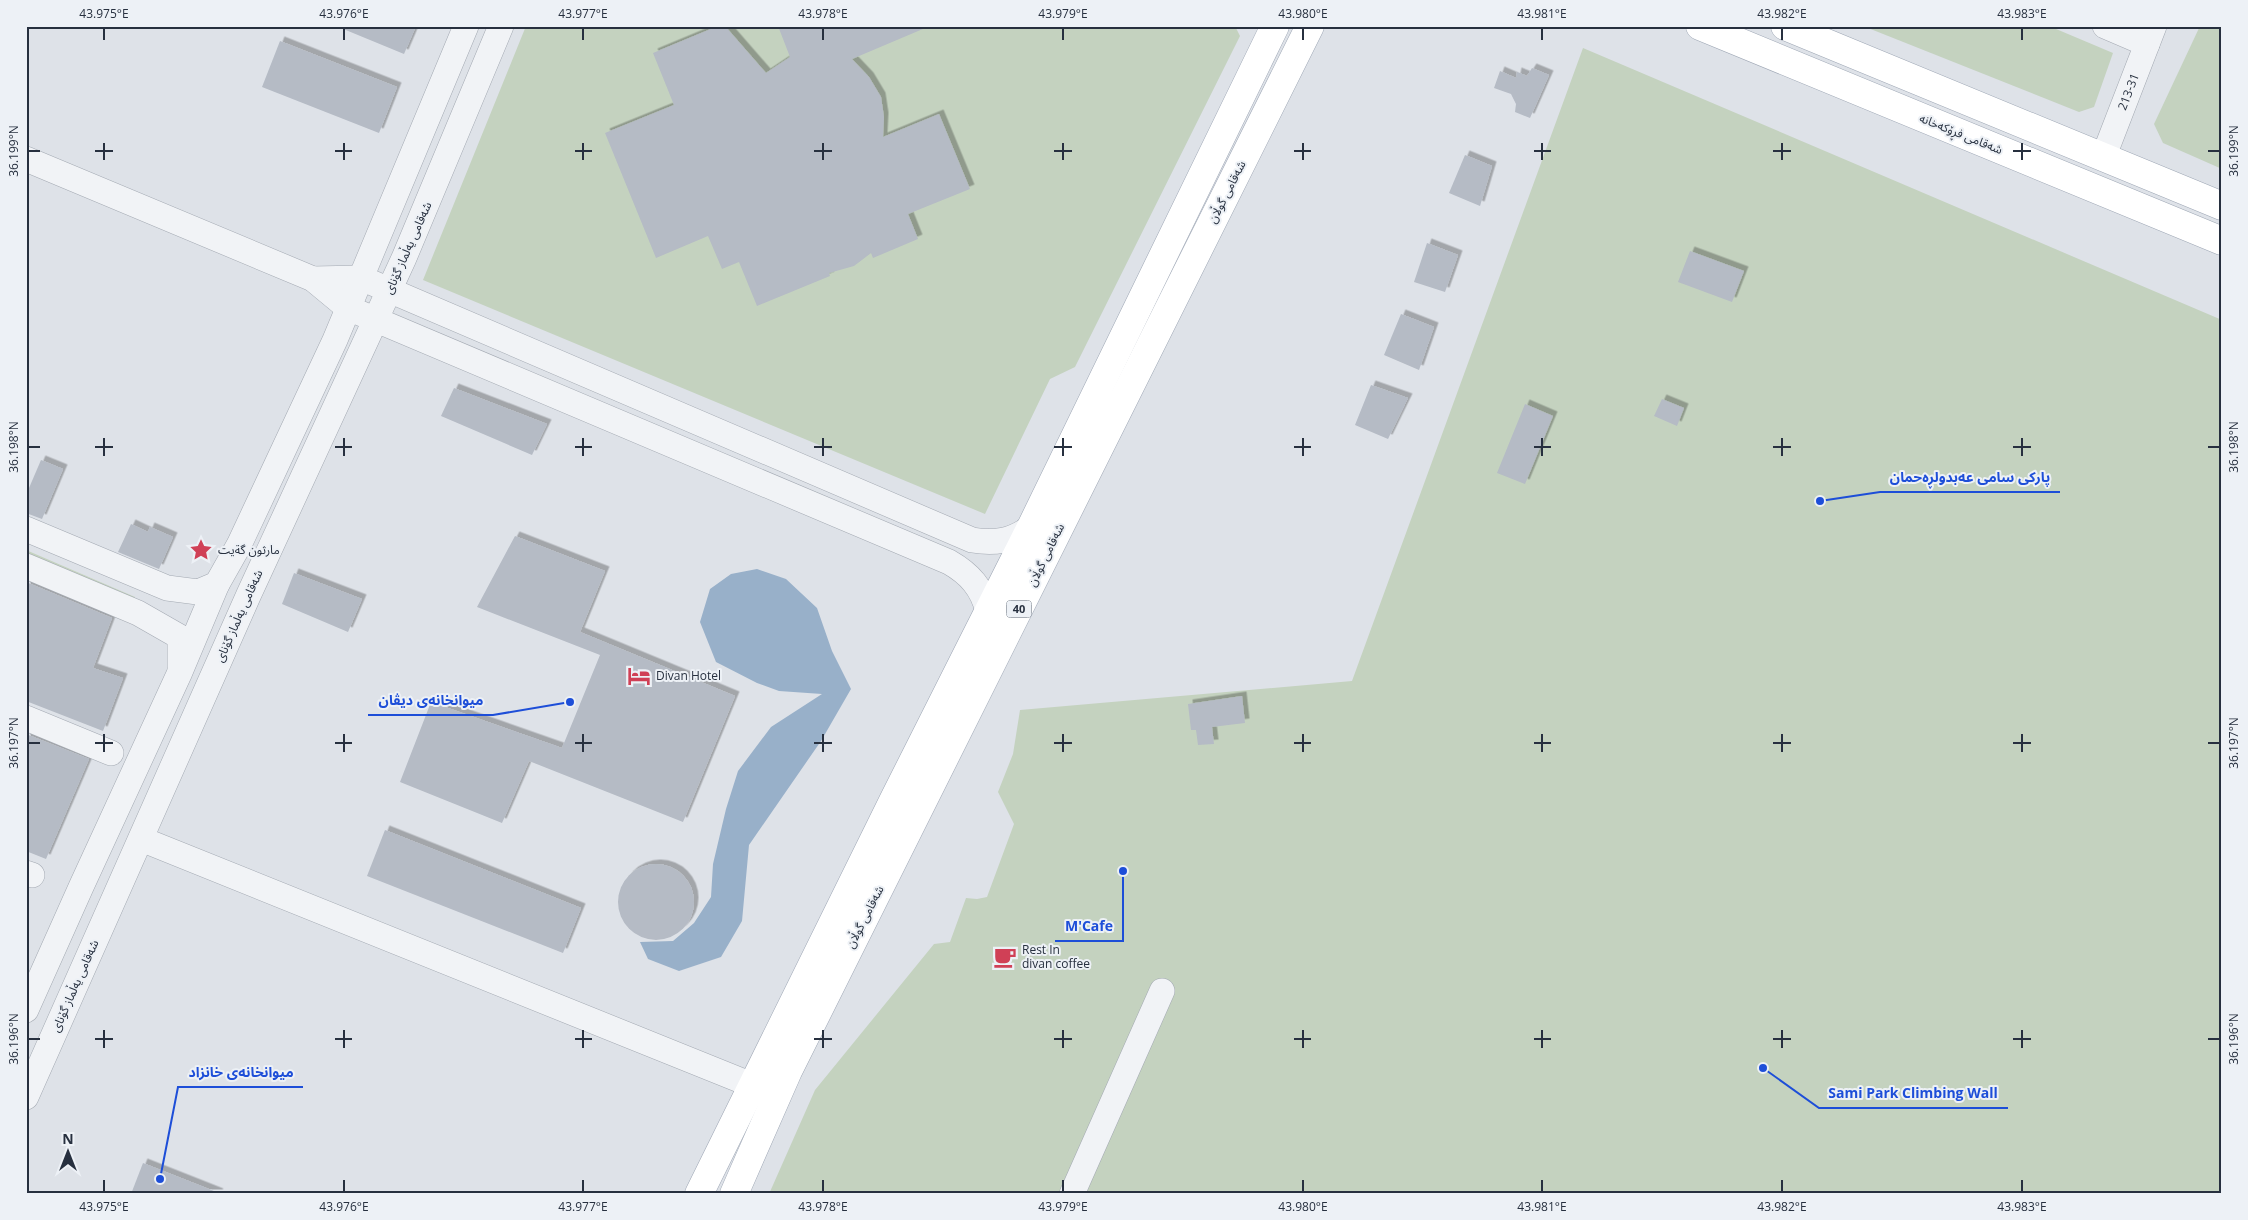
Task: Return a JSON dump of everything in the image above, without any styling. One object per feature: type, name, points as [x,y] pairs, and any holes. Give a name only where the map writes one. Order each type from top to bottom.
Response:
[{"type":"main road","name":"شەقامی گوڵان","points":[[734,1194],[988,611],[1032,527],[1275,26]]},
{"type":"main road","name":"شەقامی گوڵان","points":[[699,1194],[752,1085],[876,865],[1310,26]]},
{"type":"main road","name":"شەقامی فڕۆکەخانە","points":[[1700,26],[2222,241]]},
{"type":"main road","points":[[1785,26],[2222,206]]},
{"type":"street","points":[[26,1010],[180,672],[216,584],[239,545],[348,308],[466,26]]},
{"type":"street","name":"شەقامی یەڵماز گۆنای","points":[[26,1097],[249,594],[389,290],[501,26]]},
{"type":"street","points":[[2105,26],[2150,35]]},
{"type":"street","name":"213-31","points":[[2103,158],[2150,35]]},
{"type":"street","points":[[26,159],[313,279],[348,308],[949,562],[960,568],[976,584],[984,598],[988,611]]},
{"type":"street","points":[[313,279],[361,278],[978,541],[997,542],[1009,540],[1032,527]]},
{"type":"street","points":[[26,529],[167,588],[198,592],[216,584]]},
{"type":"street","points":[[949,562],[956,563],[963,559],[967,553],[968,546],[960,534]]},
{"type":"street","points":[[26,566],[138,614],[180,636],[180,672]]},
{"type":"street","points":[[26,718],[111,753]]},
{"type":"street","points":[[141,839],[752,1085]]},
{"type":"street","points":[[62,929],[94,943]]},
{"type":"street","points":[[1072,1194],[1162,991]]},
{"type":"green space","points":[[526,26],[1235,26],[1240,36],[1075,367],[1050,379],[985,514],[423,280]]},
{"type":"green space","points":[[1863,26],[2049,26],[2113,53],[2094,107],[2079,112]]},
{"type":"green space","points":[[2200,26],[2222,26],[2222,169],[2163,143],[2154,124]]},
{"type":"green space","points":[[1583,48],[2222,320],[2222,1194],[769,1194],[815,1090],[934,944],[950,942],[966,898],[977,899],[987,897],[1014,824],[998,792],[1013,754],[1020,710],[1352,681]]},
{"type":"green space","points":[[26,550],[135,597],[131,604],[26,558]]},
{"type":"water","points":[[757,569],[786,579],[817,608],[832,651],[851,689],[821,741],[749,845],[742,921],[721,957],[679,971],[648,959],[640,942],[673,941],[694,923],[711,897],[713,864],[726,809],[738,771],[771,727],[822,694],[779,691],[757,683],[716,662],[700,622],[710,589],[731,574]]},
{"type":"building","points":[[336,26],[416,26],[404,54]]},
{"type":"building","points":[[718,26],[725,26],[766,73],[790,57],[778,26],[930,26],[852,59],[869,77],[881,97],[884,117],[883,137],[939,114],[970,189],[908,214],[918,239],[873,258],[871,253],[854,266],[829,273],[830,276],[757,306],[739,262],[722,269],[708,236],[656,258],[605,133],[674,105],[653,53]]},
{"type":"building","points":[[280,41],[397,87],[379,133],[262,87]]},
{"type":"building","points":[[1532,68],[1549,75],[1530,118],[1515,112],[1516,104],[1511,94],[1494,88],[1500,71],[1516,78],[1517,72],[1527,76]]},
{"type":"building","points":[[1465,155],[1492,166],[1480,206],[1449,193]]},
{"type":"building","points":[[1427,243],[1458,255],[1445,292],[1414,282]]},
{"type":"building","points":[[1690,251],[1744,271],[1732,302],[1678,282]]},
{"type":"building","points":[[1401,314],[1434,327],[1419,370],[1384,355]]},
{"type":"building","points":[[1371,385],[1408,398],[1388,439],[1355,425]]},
{"type":"building","points":[[454,388],[547,424],[532,455],[441,416]]},
{"type":"building","points":[[1662,399],[1684,408],[1677,426],[1654,416]]},
{"type":"building","points":[[1525,404],[1553,416],[1525,484],[1497,473]]},
{"type":"building","points":[[41,460],[63,469],[42,519],[26,513],[26,495]]},
{"type":"building","points":[[131,524],[148,532],[150,527],[173,537],[159,569],[118,552]]},
{"type":"building","name":"Divan Hotel","points":[[515,536],[605,571],[580,632],[735,696],[683,822],[529,761],[502,823],[400,782],[431,702],[562,748],[600,655],[477,607]]},
{"type":"building","points":[[294,573],[362,599],[348,632],[282,604]]},
{"type":"building","points":[[26,582],[112,618],[93,668],[123,678],[103,731],[26,701]]},
{"type":"building","points":[[1242,696],[1245,723],[1212,727],[1214,744],[1198,745],[1196,730],[1191,730],[1188,704]]},
{"type":"building","points":[[26,734],[89,759],[46,859],[26,851]]},
{"type":"building","points":[[385,830],[581,908],[563,953],[367,876]]},
{"type":"building","points":[[656,864],[671,867],[683,875],[691,887],[694,902],[691,917],[683,929],[671,937],[656,940],[641,937],[629,929],[621,917],[618,902],[621,887],[629,875],[641,867]]},
{"type":"building","points":[[143,1163],[219,1193],[131,1194]]},
{"type":"place","name":"پارکی سامی عەبدولڕەحمان","points":[[1820,501]]},
{"type":"place","name":"مارثون گةيت","points":[[201,550]]},
{"type":"place","name":"Divan Hotel","points":[[639,676]]},
{"type":"place","name":"میوانخانەی دیڤان","points":[[570,702]]},
{"type":"place","name":"M'Cafe","points":[[1123,871]]},
{"type":"place","name":"Rest In divan coffee","points":[[1005,957]]},
{"type":"place","name":"Sami Park Climbing Wall","points":[[1763,1068]]},
{"type":"place","name":"میوانخانەی خانزاد","points":[[160,1179]]}]
